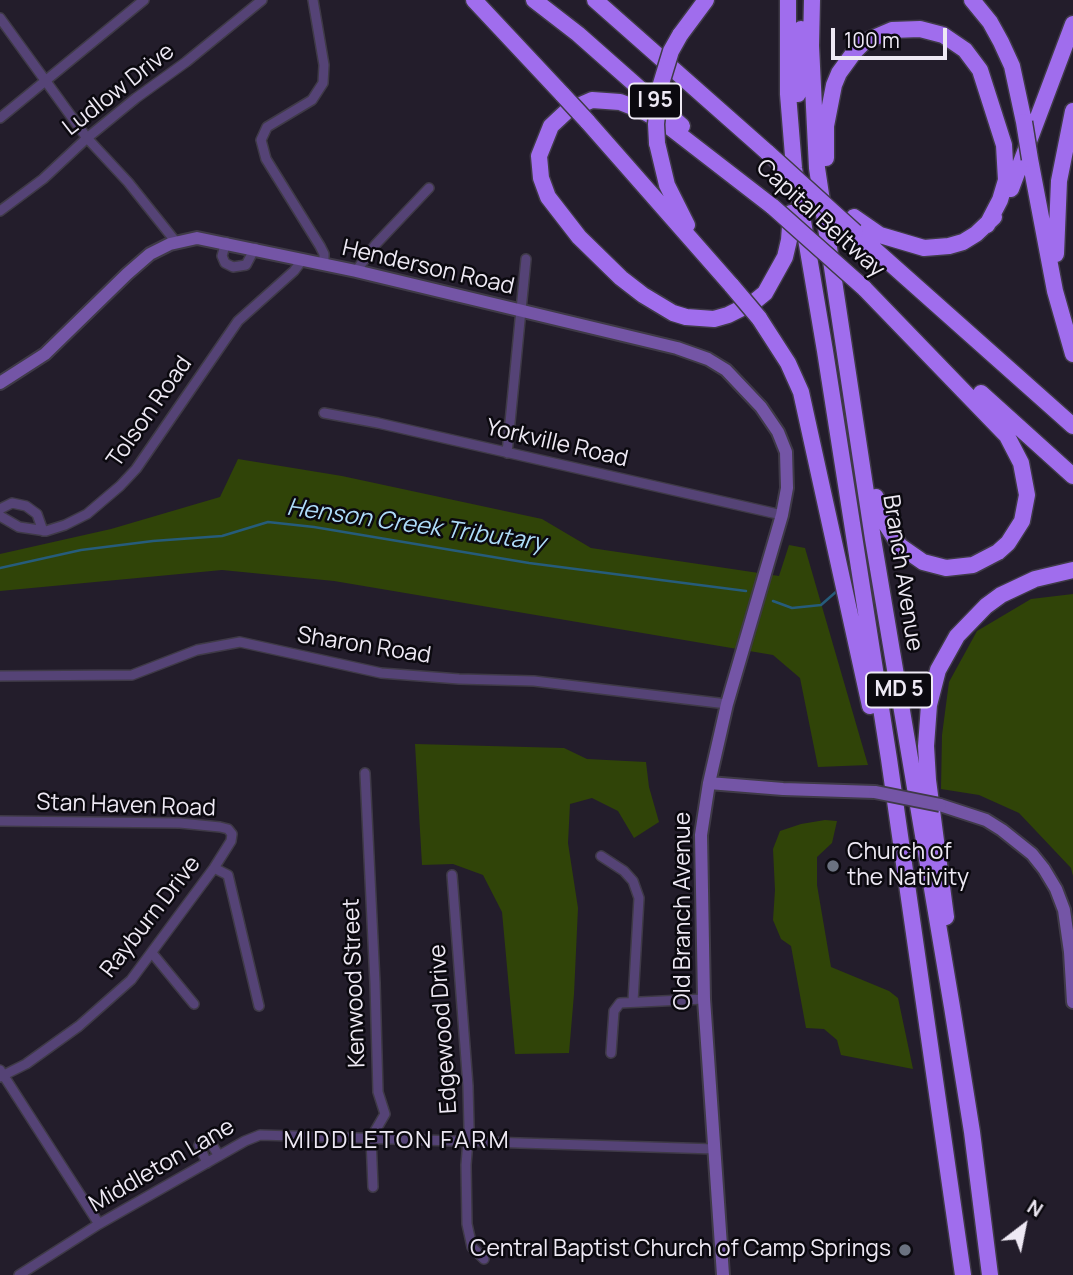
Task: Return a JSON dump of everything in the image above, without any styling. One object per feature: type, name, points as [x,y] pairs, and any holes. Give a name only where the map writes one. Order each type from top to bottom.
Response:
[{"type":"highway","points":[[474,0],[564,95],[732,286],[759,318],[788,363],[806,411],[869,697],[906,883]]},
{"type":"highway","name":"Capital Beltway","points":[[534,0],[615,65],[1073,475]]},
{"type":"highway","name":"Capital Beltway","points":[[595,0],[854,224],[1073,426]]},
{"type":"highway","points":[[706,0],[671,51],[660,87],[657,143],[660,164],[676,206],[732,286]]},
{"type":"highway","name":"Branch Avenue","points":[[788,0],[789,117],[794,168],[825,351],[963,1275]]},
{"type":"highway","points":[[801,0],[798,95],[825,351]]},
{"type":"highway","name":"Branch Avenue","points":[[812,0],[817,168],[847,373],[972,1132],[990,1275]]},
{"type":"highway","points":[[972,0],[989,22],[1012,66],[1055,291],[1073,354]]},
{"type":"highway","points":[[854,224],[924,248],[963,242],[987,225],[1005,202],[1073,24]]},
{"type":"highway","points":[[835,289],[825,140],[828,114],[834,85],[843,66],[855,51],[877,35],[906,28],[933,31],[954,41],[965,50],[980,70],[1006,158],[1004,190],[987,225]]},
{"type":"highway","points":[[773,207],[660,121],[620,102],[592,100],[567,111],[545,135],[539,156],[538,167],[548,197],[579,237],[621,278],[673,313],[700,319],[728,315],[754,302],[765,293],[779,270],[789,240],[791,215],[785,129],[788,47]]},
{"type":"highway","points":[[1055,291],[1055,230],[1059,181],[1073,111]]},
{"type":"highway","points":[[847,373],[880,515],[900,546],[923,562],[946,568],[973,565],[998,552],[1008,543],[1022,521],[1027,495],[1026,481],[1014,448],[999,425],[864,288]]},
{"type":"highway","points":[[952,1007],[945,892],[928,769],[927,725],[933,687],[938,670],[957,636],[986,606],[1009,590],[1035,579],[1073,570]]},
{"type":"highway","points":[[972,1132],[1001,1275]]},
{"type":"highway","points":[[952,1198],[949,1211],[957,1275]]},
{"type":"street","points":[[0,118],[144,0]]},
{"type":"street","name":"Ludlow Drive","points":[[0,211],[43,179],[87,138],[262,0]]},
{"type":"street","points":[[313,0],[324,65],[323,83],[312,100],[267,127],[261,139],[266,159],[324,254],[324,265]]},
{"type":"street","points":[[0,18],[87,138],[128,181],[176,242]]},
{"type":"street","points":[[356,271],[376,244],[429,188]]},
{"type":"street","name":"Henderson Road","points":[[0,383],[45,354],[150,254],[176,242],[197,238],[226,242],[665,344],[708,359],[726,370],[761,407],[778,432],[786,452],[788,488],[782,515]]},
{"type":"street","points":[[226,242],[222,256],[226,263],[233,267],[246,265],[255,248]]},
{"type":"street","name":"Tolson Road","points":[[43,531],[65,525],[88,514],[120,486],[136,468],[237,321],[295,271],[303,259]]},
{"type":"street","points":[[507,453],[526,259]]},
{"type":"street","name":"Yorkville Road","points":[[324,412],[782,515]]},
{"type":"street","points":[[0,509],[12,503],[26,506],[37,514],[43,531],[19,527],[0,516]]},
{"type":"street","name":"Old Branch Avenue","points":[[723,1275],[704,999],[701,842],[709,783],[727,704],[782,515]]},
{"type":"street","name":"Sharon Road","points":[[0,676],[132,675],[197,650],[240,642],[381,673],[534,681],[727,704]]},
{"type":"street","name":"Kenwood Street","points":[[365,773],[378,1092],[385,1115],[372,1138],[373,1187]]},
{"type":"street","points":[[709,783],[875,792],[940,805],[986,820],[1032,854],[1056,889],[1063,910],[1073,1002]]},
{"type":"street","name":"Stan Haven Road","points":[[0,821],[198,824],[230,831],[232,838],[226,850]]},
{"type":"street","name":"Rayburn Drive","points":[[1,1075],[45,1051],[102,1008],[131,980],[226,850]]},
{"type":"street","points":[[601,856],[624,871],[633,881],[639,898],[634,1002]]},
{"type":"street","points":[[214,868],[228,875],[259,1006]]},
{"type":"street","name":"Edgewood Drive","points":[[452,875],[466,1038],[469,1128],[467,1224],[472,1247],[484,1259]]},
{"type":"street","points":[[152,953],[194,1004]]},
{"type":"street","points":[[611,1053],[616,1006],[620,1003],[704,999]]},
{"type":"street","points":[[1,1075],[99,1224]]},
{"type":"street","name":"Middleton Lane","points":[[19,1275],[99,1224],[253,1137],[268,1133],[715,1149]]},
{"type":"street","points":[[208,1163],[199,1144],[202,1140],[209,1140],[219,1156]]},
{"type":"green space","points":[[238,459],[342,476],[542,519],[591,548],[779,576],[789,545],[805,548],[868,765],[818,767],[800,678],[773,655],[334,581],[222,570],[0,591],[0,554],[111,529],[220,497]]},
{"type":"green space","points":[[1073,594],[1073,876],[1071,868],[1019,813],[979,795],[941,789],[942,735],[949,682],[977,631],[1031,599]]},
{"type":"green space","points":[[415,744],[564,748],[587,759],[646,762],[649,787],[659,822],[634,838],[618,811],[592,798],[570,804],[568,843],[578,908],[569,1053],[515,1054],[502,912],[483,875],[453,864],[422,865]]},
{"type":"green space","points":[[825,820],[837,821],[832,843],[817,857],[817,885],[831,967],[889,991],[898,998],[913,1069],[841,1055],[837,1040],[824,1029],[806,1028],[791,946],[781,939],[773,920],[773,849],[780,831]]},
{"type":"waterway","name":"Henson Creek Tributary","points":[[0,568],[81,550],[222,536],[268,522],[314,527],[529,563],[746,591]]},
{"type":"waterway","name":"Henson Creek Tributary","points":[[773,601],[792,608],[821,605],[837,591]]},
{"type":"place","name":"Church of the Nativity","points":[[833,866]]},
{"type":"place","name":"Central Baptist Church of Camp Springs","points":[[905,1250]]},
{"type":"district","name":"MIDDLETON FARM","points":[[397,1141]]}]
